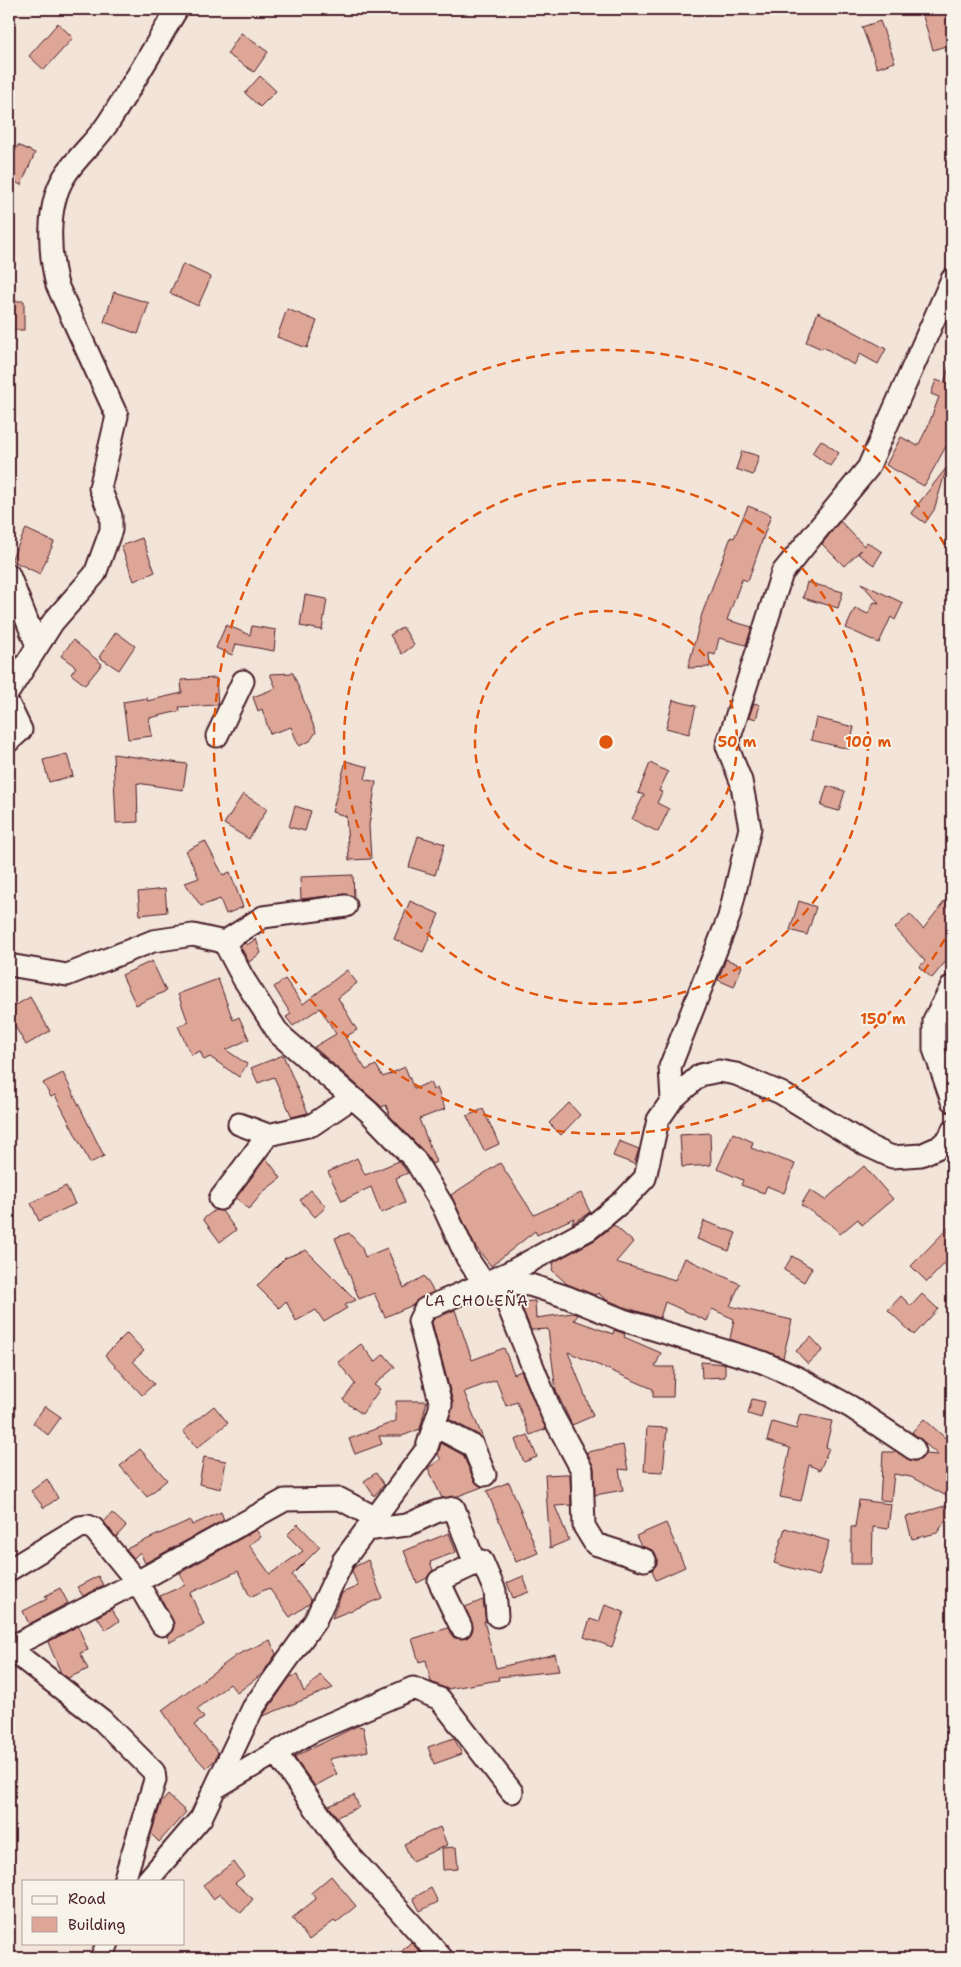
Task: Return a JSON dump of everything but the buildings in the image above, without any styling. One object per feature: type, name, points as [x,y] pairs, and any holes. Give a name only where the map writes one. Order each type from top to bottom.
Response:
[{"type":"street","points":[[9,690],[53,622],[95,574],[111,530],[111,516],[100,488],[117,416],[57,285],[52,267],[51,234],[55,200],[64,177],[109,121],[177,9]]},
{"type":"street","points":[[672,1100],[670,1068],[729,917],[750,828],[741,781],[726,746],[782,573],[868,468],[952,279]]},
{"type":"street","points":[[9,575],[37,646]]},
{"type":"street","points":[[216,736],[242,681]]},
{"type":"street","points":[[9,705],[21,730],[9,741]]},
{"type":"street","points":[[9,965],[67,976],[153,941],[193,935],[224,942],[263,917],[346,906]]},
{"type":"street","points":[[224,942],[243,978],[279,1034],[369,1112],[415,1160],[442,1206],[467,1258],[484,1283],[504,1296],[552,1414],[582,1470],[584,1526],[596,1544],[645,1560]]},
{"type":"street","points":[[952,986],[934,1020],[934,1050],[952,1101]]},
{"type":"street","points":[[148,1880],[201,1818],[253,1708],[315,1621],[343,1562],[426,1450],[440,1405],[419,1321],[420,1314],[425,1310],[510,1272],[589,1229],[624,1200],[645,1178],[658,1120],[672,1100],[700,1075],[719,1071],[736,1074],[781,1093],[860,1141],[892,1157],[921,1154],[939,1147],[950,1137],[952,1131]]},
{"type":"street","points":[[239,1124],[268,1136],[312,1125],[352,1098]]},
{"type":"street","points":[[220,1199],[268,1136]]},
{"type":"street","points":[[484,1283],[530,1285],[567,1297],[623,1320],[762,1362],[798,1378],[852,1408],[914,1449]]},
{"type":"street","points":[[435,1426],[473,1446],[485,1475]]},
{"type":"street","points":[[124,1880],[155,1780],[154,1772],[102,1720],[9,1648],[136,1582],[285,1500],[340,1499],[371,1524],[407,1525],[438,1511],[454,1508],[475,1564]]},
{"type":"street","points":[[9,1570],[80,1527],[88,1526],[93,1528],[136,1582],[162,1625]]},
{"type":"street","points":[[461,1627],[439,1581],[482,1561],[495,1591],[497,1616]]},
{"type":"street","points":[[217,1787],[311,1732],[413,1688],[440,1700],[512,1792]]},
{"type":"street","points":[[276,1753],[345,1850],[442,1958]]},
{"type":"street","points":[[101,1958],[108,1944]]},
{"type":"district","name":"LA CHOLEÑA","points":[[477,1301]]}]
